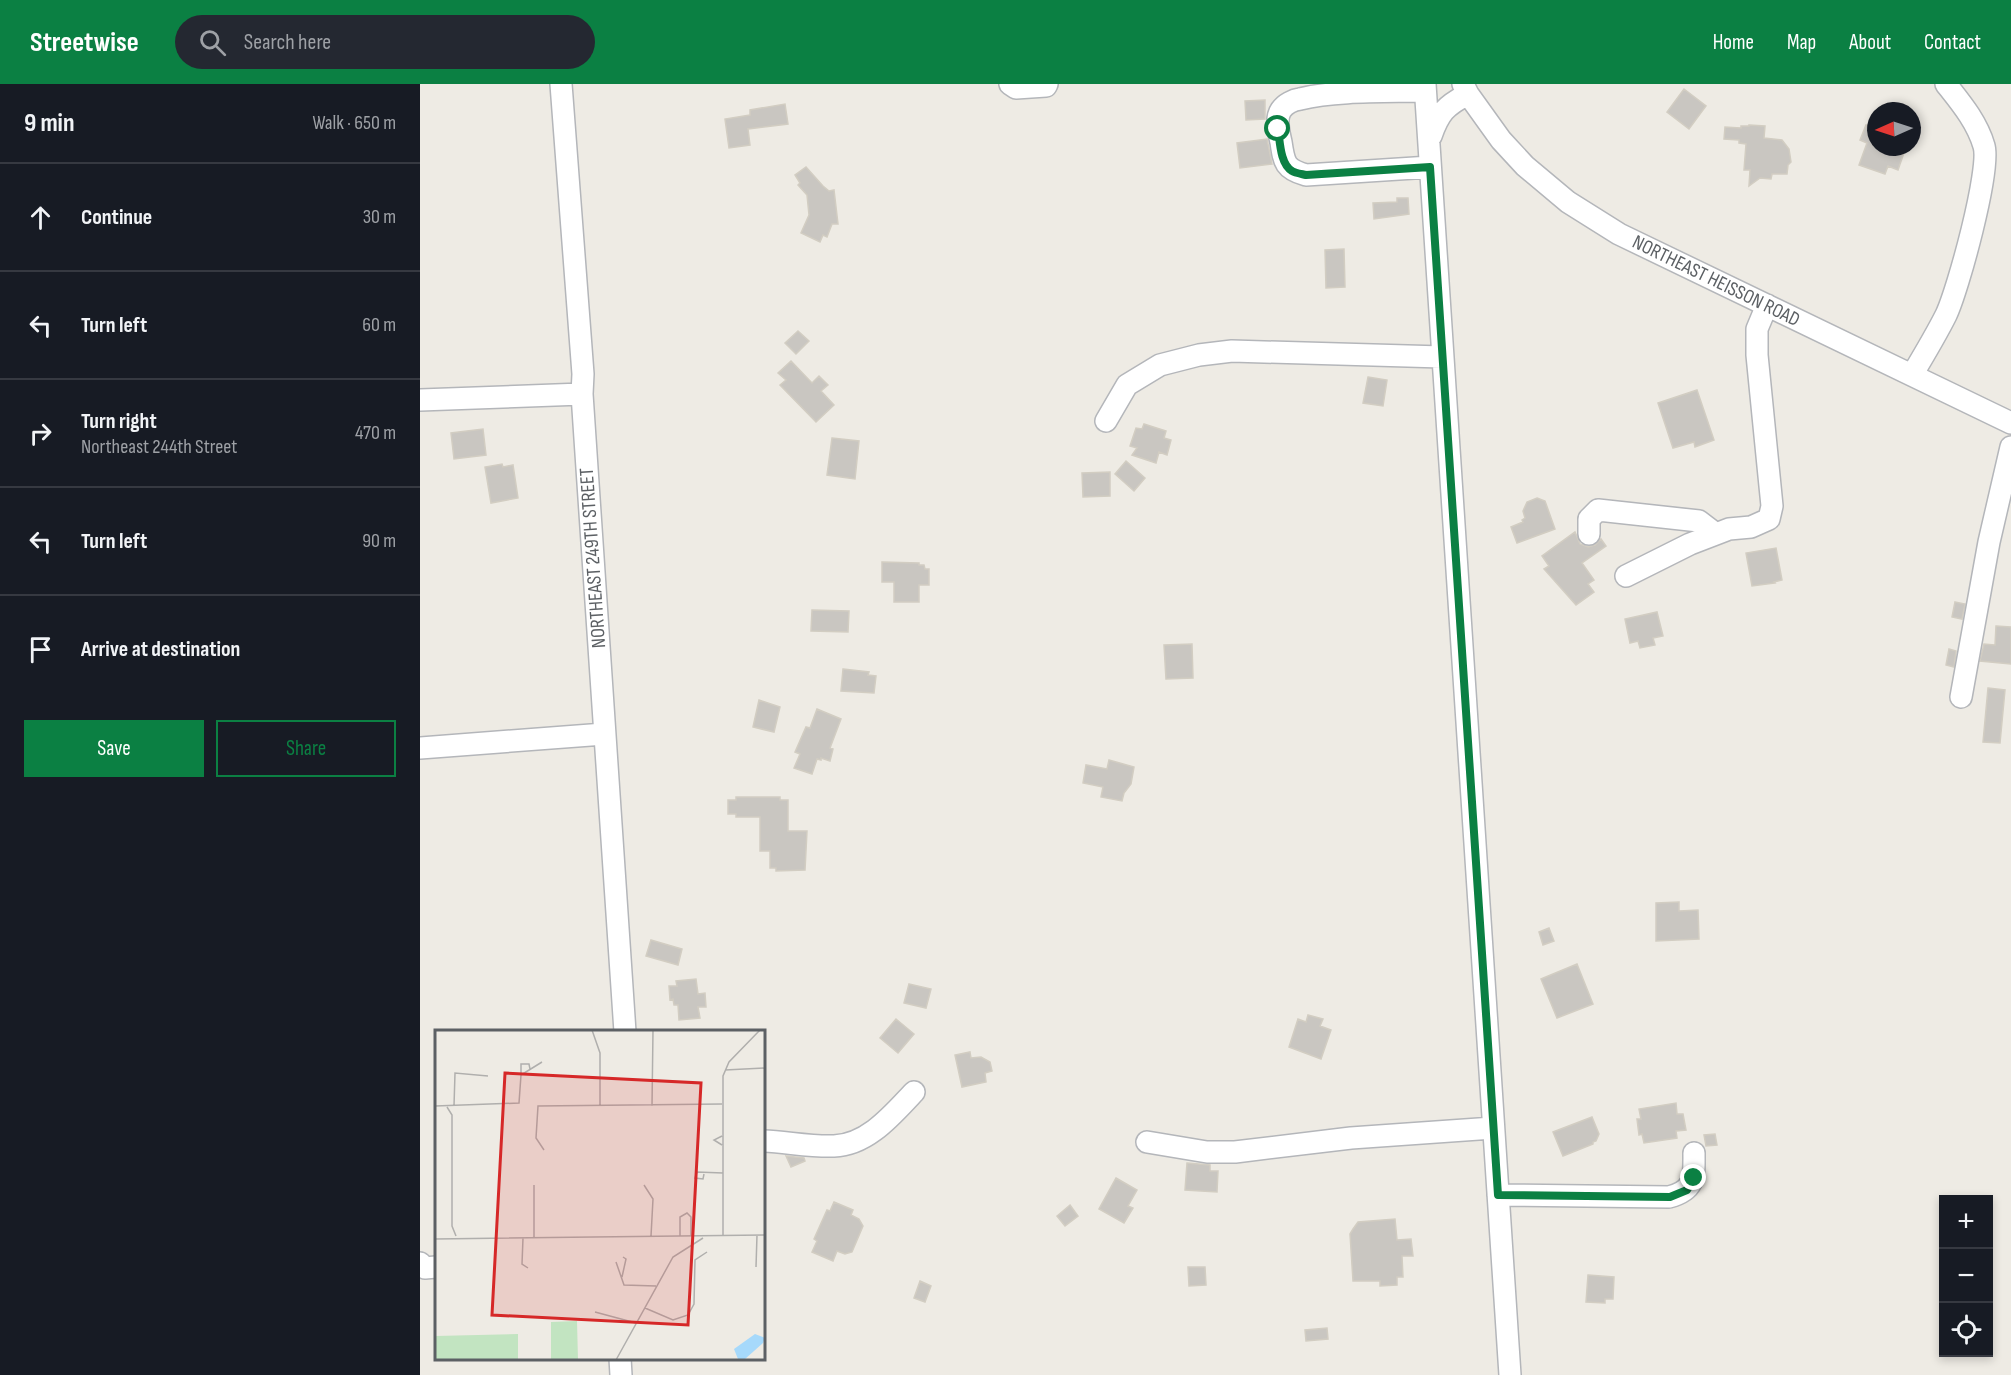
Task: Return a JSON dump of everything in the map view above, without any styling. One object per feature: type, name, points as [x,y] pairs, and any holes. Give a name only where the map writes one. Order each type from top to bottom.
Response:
[{"type":"street","name":"NORTHEAST 249TH STREET","points":[[561,84],[583,374],[582,394],[625,1030]]},
{"type":"street","points":[[1010,84],[1016,88],[1046,86],[1047,84]]},
{"type":"street","points":[[1912,375],[1947,313],[1983,183],[1985,148],[1972,117],[1946,84]]},
{"type":"street","points":[[1430,167],[1306,175],[1292,171],[1283,157],[1278,129],[1279,115],[1289,103],[1299,99],[1425,88],[1509,1375]]},
{"type":"street","points":[[1428,143],[1438,115],[1465,89]]},
{"type":"street","name":"NORTHEAST HEISSON ROAD","points":[[1465,89],[1501,140],[1525,166],[1568,202],[1619,234],[2011,423]]},
{"type":"street","points":[[1626,576],[1690,543],[1730,529],[1751,527],[1769,519],[1772,506],[1757,346],[1757,329],[1767,305]]},
{"type":"street","points":[[1106,421],[1127,385],[1160,365],[1199,355],[1232,351],[1442,357]]},
{"type":"street","points":[[420,400],[582,394]]},
{"type":"street","points":[[1961,697],[1989,542],[2011,447]]},
{"type":"street","points":[[1588,534],[1589,519],[1598,510],[1699,521],[1716,534]]},
{"type":"street","points":[[420,748],[604,734]]},
{"type":"street","points":[[765,1140],[836,1146],[863,1138],[886,1122],[914,1092]]},
{"type":"street","points":[[1147,1142],[1207,1152],[1235,1152],[1351,1138],[1494,1128]]},
{"type":"street","points":[[1498,1195],[1670,1197],[1687,1190],[1694,1178],[1694,1153]]},
{"type":"street","points":[[620,1360],[621,1375]]},
{"type":"building","points":[[1684,89],[1706,106],[1689,129],[1667,112]]},
{"type":"building","points":[[1265,100],[1265,119],[1246,120],[1245,101]]},
{"type":"building","points":[[785,104],[788,124],[748,129],[750,145],[729,148],[725,119],[750,115],[750,110]]},
{"type":"building","points":[[1867,125],[1867,143],[1860,140]]},
{"type":"building","points":[[1741,126],[1765,126],[1764,138],[1782,140],[1789,149],[1791,162],[1788,165],[1787,174],[1772,174],[1771,179],[1760,178],[1749,186],[1750,170],[1744,170],[1746,144],[1739,143],[1739,140],[1724,139],[1725,127],[1741,128]]},
{"type":"building","points":[[1267,139],[1272,164],[1240,168],[1237,143]]},
{"type":"building","points":[[1867,143],[1867,156],[1903,156],[1898,170],[1888,166],[1885,174],[1859,165]]},
{"type":"building","points":[[806,167],[829,191],[834,190],[838,224],[832,224],[827,237],[823,235],[820,242],[801,233],[809,215],[807,195],[798,185],[800,183],[795,175]]},
{"type":"building","points":[[1397,198],[1408,198],[1409,214],[1374,219],[1373,203],[1397,202]]},
{"type":"building","points":[[1344,249],[1345,287],[1326,288],[1325,250]]},
{"type":"building","points":[[798,331],[809,341],[796,354],[785,343]]},
{"type":"building","points":[[791,361],[812,383],[819,376],[828,385],[821,391],[834,405],[816,422],[780,385],[786,380],[778,373]]},
{"type":"building","points":[[1368,377],[1387,380],[1383,406],[1363,403]]},
{"type":"building","points":[[1697,390],[1714,440],[1695,447],[1694,442],[1673,448],[1658,403]]},
{"type":"building","points":[[1144,424],[1166,431],[1164,438],[1171,440],[1167,455],[1159,452],[1156,463],[1132,455],[1137,448],[1130,446],[1136,428],[1142,429]]},
{"type":"building","points":[[483,429],[486,455],[454,459],[451,433]]},
{"type":"building","points":[[832,438],[859,441],[855,479],[827,475]]},
{"type":"building","points":[[1126,461],[1145,478],[1134,491],[1115,474]]},
{"type":"building","points":[[502,464],[503,467],[513,465],[518,498],[491,503],[485,467]]},
{"type":"building","points":[[1110,472],[1110,496],[1083,497],[1082,473]]},
{"type":"building","points":[[1537,498],[1545,501],[1555,529],[1517,543],[1511,527],[1523,522],[1525,518],[1523,511],[1527,502]]},
{"type":"building","points":[[1575,532],[1580,544],[1588,547],[1595,545],[1601,539],[1606,546],[1582,563],[1594,580],[1588,584],[1594,592],[1576,605],[1544,569],[1549,566],[1542,556]]},
{"type":"building","points":[[1776,548],[1782,580],[1752,586],[1746,553]]},
{"type":"building","points":[[882,562],[919,563],[919,565],[924,565],[925,569],[929,569],[929,585],[919,585],[919,602],[894,602],[894,582],[882,582]]},
{"type":"building","points":[[1955,602],[1965,604],[1962,619],[1952,617]]},
{"type":"building","points":[[812,610],[849,611],[848,632],[811,631]]},
{"type":"building","points":[[1657,612],[1663,636],[1653,638],[1655,645],[1640,648],[1638,641],[1630,643],[1625,619]]},
{"type":"building","points":[[1996,626],[2011,627],[2011,664],[1980,661],[1984,644],[1995,645]]},
{"type":"building","points":[[1192,644],[1193,678],[1166,679],[1164,645]]},
{"type":"building","points":[[1949,649],[1956,651],[1954,667],[1946,665]]},
{"type":"building","points":[[843,669],[869,672],[868,675],[876,676],[874,693],[841,691]]},
{"type":"building","points":[[1988,688],[2005,690],[2000,743],[1983,742]]},
{"type":"building","points":[[759,700],[780,707],[774,732],[753,727]]},
{"type":"building","points":[[817,709],[841,719],[830,748],[833,749],[830,761],[817,759],[812,774],[794,768],[800,754],[795,752],[806,727],[810,728]]},
{"type":"building","points":[[1109,760],[1134,767],[1131,784],[1124,793],[1122,801],[1101,797],[1103,787],[1083,783],[1086,765],[1107,769]]},
{"type":"building","points":[[736,797],[780,797],[780,800],[788,800],[788,831],[807,831],[805,870],[776,871],[776,868],[770,868],[770,851],[760,851],[760,817],[736,817],[736,814],[728,814],[728,800],[736,800]]},
{"type":"building","points":[[1679,902],[1679,911],[1698,910],[1699,939],[1656,941],[1656,903]]},
{"type":"building","points":[[1549,928],[1554,941],[1543,945],[1539,932]]},
{"type":"building","points":[[651,940],[682,949],[678,965],[646,956]]},
{"type":"building","points":[[1577,964],[1593,1004],[1557,1018],[1541,979]]},
{"type":"building","points":[[696,979],[698,994],[705,993],[706,1007],[698,1007],[700,1018],[679,1020],[678,1005],[674,1005],[673,999],[670,1000],[669,986],[677,986],[676,981]]},
{"type":"building","points":[[909,984],[931,989],[926,1008],[904,1003]]},
{"type":"building","points":[[1308,1015],[1323,1019],[1320,1026],[1331,1030],[1321,1059],[1289,1047],[1298,1019],[1306,1022]]},
{"type":"building","points":[[896,1019],[914,1034],[898,1053],[880,1038]]},
{"type":"building","points":[[970,1052],[971,1058],[981,1057],[990,1062],[992,1071],[985,1073],[986,1082],[962,1087],[955,1055]]},
{"type":"building","points":[[1676,1103],[1677,1114],[1683,1114],[1686,1130],[1676,1131],[1677,1138],[1644,1143],[1642,1134],[1639,1135],[1637,1119],[1641,1119],[1639,1109]]},
{"type":"building","points":[[1592,1117],[1599,1134],[1596,1141],[1563,1156],[1553,1132]]},
{"type":"building","points":[[1715,1134],[1717,1145],[1706,1146],[1704,1135]]},
{"type":"building","points":[[786,1156],[804,1158],[805,1161],[791,1167]]},
{"type":"building","points":[[1187,1163],[1210,1165],[1210,1171],[1218,1171],[1217,1192],[1185,1190]]},
{"type":"building","points":[[1116,1178],[1137,1190],[1128,1206],[1133,1208],[1124,1223],[1099,1209]]},
{"type":"building","points":[[834,1202],[853,1210],[851,1215],[859,1219],[863,1226],[852,1252],[845,1254],[837,1251],[833,1261],[812,1252],[817,1241],[814,1239],[827,1210],[830,1211]]},
{"type":"building","points":[[1070,1205],[1078,1216],[1065,1226],[1057,1216]]},
{"type":"building","points":[[1395,1219],[1397,1240],[1411,1239],[1413,1256],[1402,1256],[1403,1277],[1397,1277],[1397,1285],[1380,1286],[1380,1281],[1353,1281],[1350,1234],[1353,1229],[1358,1222]]},
{"type":"building","points":[[1188,1267],[1205,1267],[1206,1285],[1189,1286]]},
{"type":"building","points":[[1588,1275],[1614,1277],[1613,1299],[1605,1299],[1605,1303],[1586,1302]]},
{"type":"building","points":[[920,1281],[931,1286],[925,1302],[914,1298]]},
{"type":"building","points":[[1327,1328],[1328,1339],[1306,1341],[1305,1330]]},
{"type":"route","points":[[1278,129],[1287,166],[1292,171],[1306,175],[1430,167],[1498,1195],[1670,1197],[1687,1190],[1694,1178]]}]
